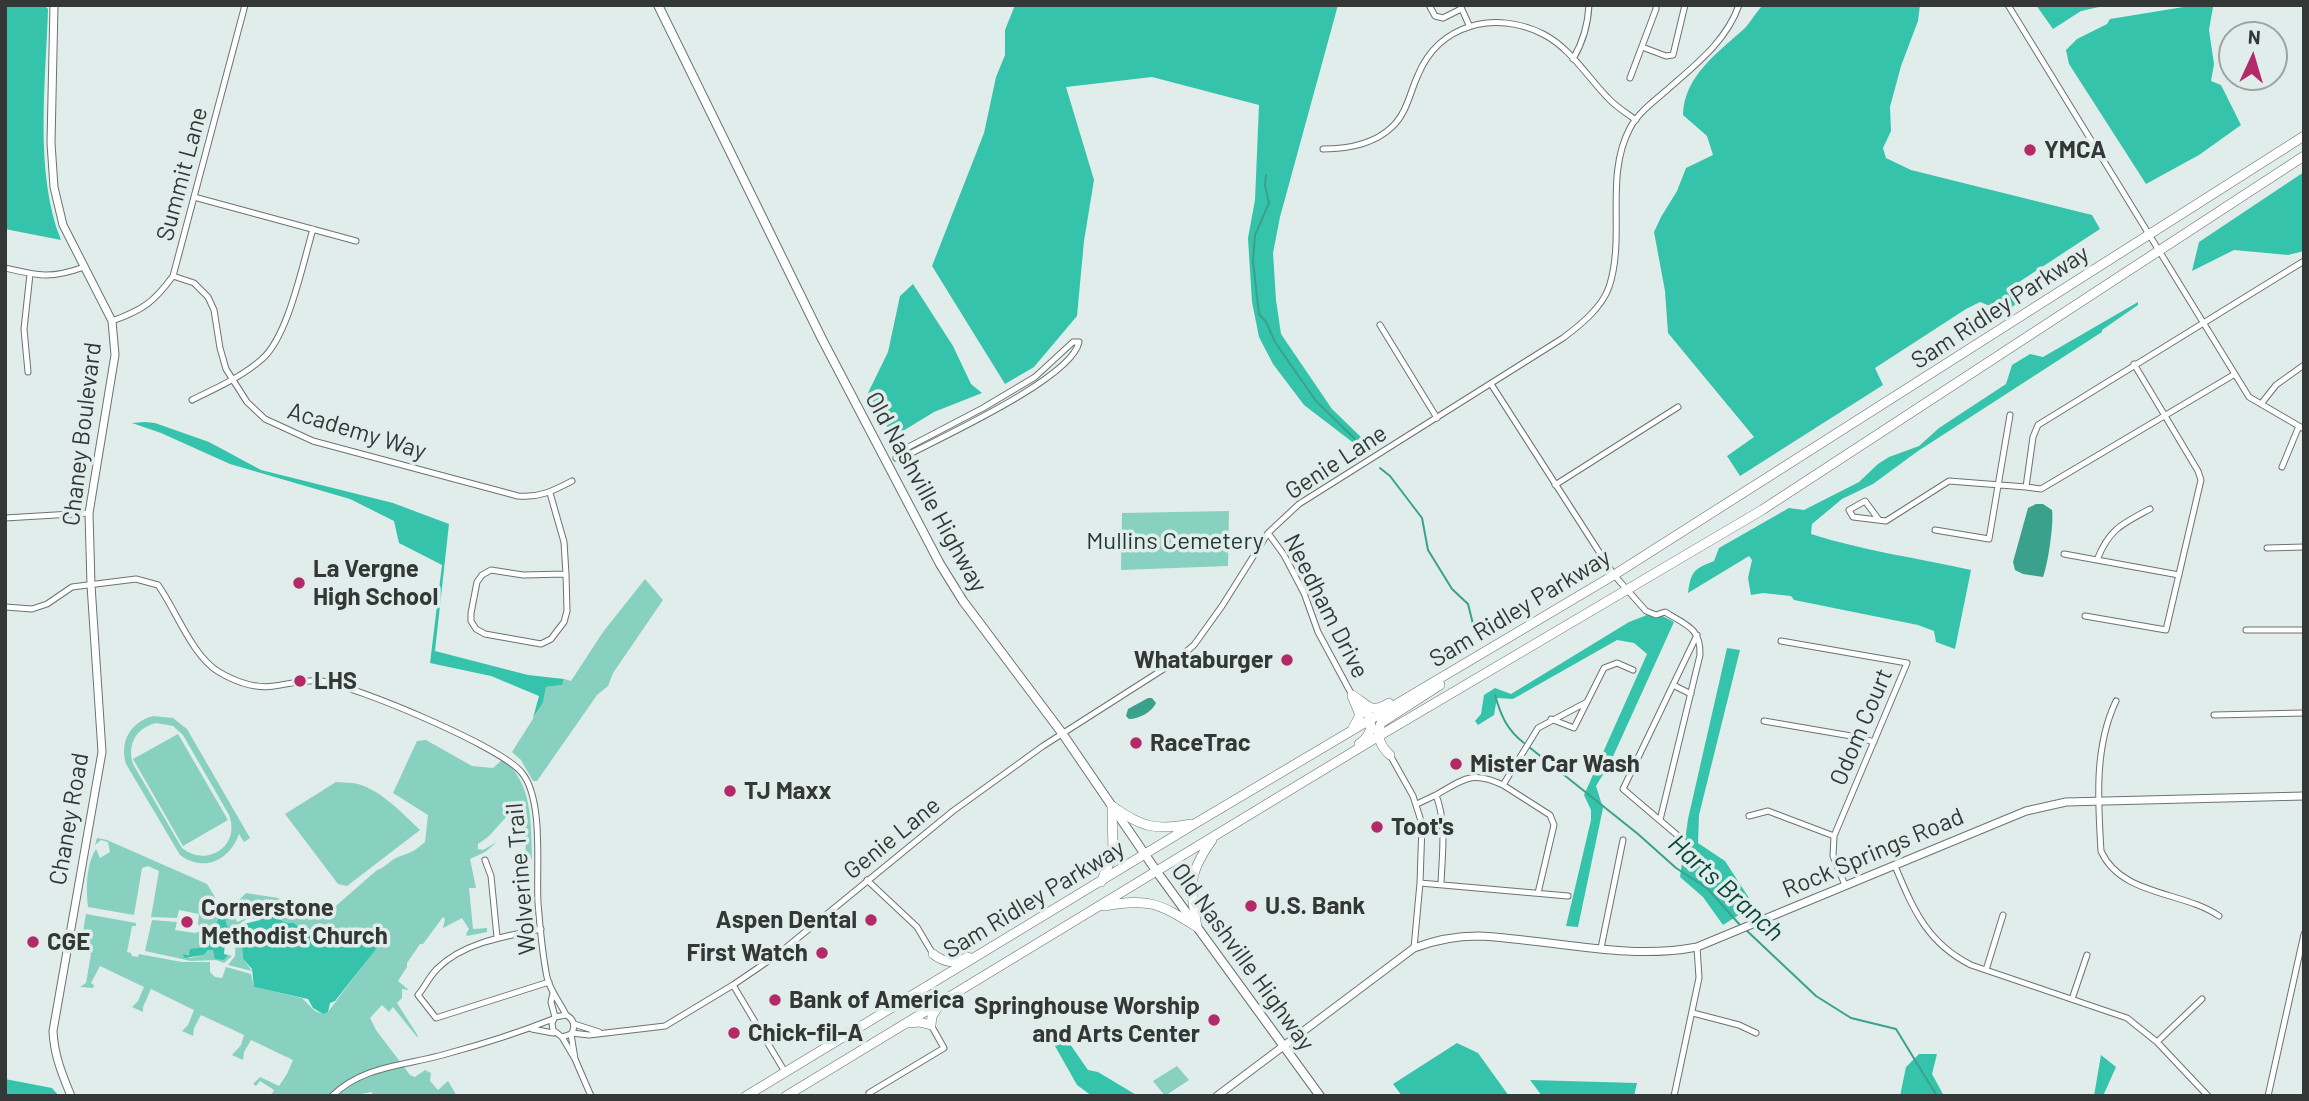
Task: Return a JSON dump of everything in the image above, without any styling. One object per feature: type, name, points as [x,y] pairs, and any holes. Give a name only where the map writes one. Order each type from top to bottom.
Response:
[{"type":"main road","name":"Old Nashville Highway","points":[[658,5],[822,339],[940,564],[963,601],[1062,733],[1157,872],[1320,1096]]},
{"type":"main road","name":"Sam Ridley Parkway","points":[[746,1096],[1196,823],[1614,575],[2304,136]]},
{"type":"main road","name":"Sam Ridley Parkway","points":[[786,1096],[1380,736],[1762,510],[2304,156]]},
{"type":"main road","points":[[1352,695],[1370,708],[1381,708],[1440,673],[1458,667]]},
{"type":"main road","points":[[1390,755],[1381,746],[1378,727],[1386,718],[1453,676],[1458,667]]},
{"type":"main road","points":[[1352,695],[1360,715],[1352,731]]},
{"type":"main road","points":[[1296,787],[1297,782],[1364,740],[1371,731],[1370,720],[1362,702]]},
{"type":"main road","points":[[1390,755],[1386,744],[1392,729]]},
{"type":"main road","points":[[1112,806],[1133,821],[1155,828],[1196,823]]},
{"type":"main road","points":[[1101,882],[1112,854],[1112,806]]},
{"type":"main road","points":[[1197,927],[1191,893],[1192,874],[1198,859],[1214,837]]},
{"type":"main road","points":[[1097,908],[1133,901],[1149,902],[1167,908],[1197,927]]},
{"type":"main road","points":[[933,954],[946,962],[960,961],[989,949]]},
{"type":"main road","points":[[930,984],[937,971],[933,954]]},
{"type":"main road","points":[[904,1024],[919,1022],[931,1025],[933,1012],[942,1001]]},
{"type":"main road","points":[[807,1096],[809,1086],[816,1078]]},
{"type":"street","name":"Chaney Boulevard","points":[[54,5],[51,143],[54,187],[62,225],[112,321],[115,355],[89,513],[89,545]]},
{"type":"street","name":"Summit Lane","points":[[112,321],[138,312],[154,301],[173,276],[245,5]]},
{"type":"street","points":[[1429,5],[1435,16],[1443,18],[1461,7],[1469,25]]},
{"type":"street","points":[[1573,59],[1582,44],[1589,5]]},
{"type":"street","points":[[1630,78],[1656,5]]},
{"type":"street","points":[[1642,47],[1666,56],[1673,55],[1685,5]]},
{"type":"street","name":"Genie Lane","points":[[572,1033],[589,1035],[660,1028],[733,985],[777,955],[953,811],[1062,733],[1165,670],[1194,645],[1268,533],[1299,504],[1586,321],[1609,289],[1615,249],[1619,160],[1630,128],[1650,103],[1712,49],[1734,19],[1739,5]]},
{"type":"street","points":[[2008,5],[2249,397],[2301,427],[2282,467]]},
{"type":"street","points":[[1323,149],[1369,142],[1391,127],[1401,115],[1429,55],[1448,37],[1469,25],[1509,23],[1525,26],[1545,35],[1573,59],[1609,99],[1636,120]]},
{"type":"street","points":[[194,197],[356,241]]},
{"type":"street","points":[[192,400],[231,380],[263,359],[274,346],[283,328],[313,229]]},
{"type":"street","points":[[2026,487],[2033,437],[2038,425],[2304,261]]},
{"type":"street","points":[[5,268],[30,274],[59,276],[84,267]]},
{"type":"street","points":[[28,372],[24,330],[30,274]]},
{"type":"street","name":"Academy Way","points":[[173,276],[194,283],[208,297],[214,310],[220,348],[231,380],[247,402],[265,419],[305,438],[517,496],[533,497],[550,493],[572,481]]},
{"type":"street","points":[[1380,326],[1437,418]]},
{"type":"street","points":[[896,458],[900,459],[1041,382],[1062,364],[1078,347],[1079,342]]},
{"type":"street","points":[[2085,615],[2166,630],[2201,480],[2134,364]]},
{"type":"street","points":[[2261,404],[2276,385],[2304,365]]},
{"type":"street","points":[[1879,520],[1865,501],[1849,510],[1853,517],[1886,521],[1950,481],[2041,489],[2235,374]]},
{"type":"street","points":[[1491,384],[1614,575],[1646,611],[1656,615],[1665,612],[1694,629],[1701,641],[1696,674],[1660,820]]},
{"type":"street","points":[[1555,485],[1678,407]]},
{"type":"street","points":[[1935,530],[1989,539],[2010,415]]},
{"type":"street","points":[[550,493],[564,542],[566,575],[567,611],[564,622],[551,639],[541,645],[485,634],[476,629],[471,621],[477,582],[491,570],[523,575],[566,575]]},
{"type":"street","points":[[2097,560],[2109,535],[2118,526],[2150,509]]},
{"type":"street","points":[[5,518],[89,513]]},
{"type":"street","name":"Needham Drive","points":[[1268,533],[1284,555],[1304,593],[1318,632],[1352,695]]},
{"type":"street","name":"Chaney Road","points":[[71,1096],[53,1046],[53,1031],[102,752],[89,545]]},
{"type":"street","points":[[2267,548],[2304,547]]},
{"type":"street","points":[[2064,554],[2179,575]]},
{"type":"street","name":"Wolverine Trail","points":[[5,607],[32,609],[47,604],[72,587],[135,579],[158,585],[197,650],[216,670],[242,683],[255,687],[273,687],[306,679],[324,681],[409,711],[503,757],[521,771],[530,785],[536,824],[538,905],[549,982],[566,1014]]},
{"type":"street","points":[[2246,630],[2304,630]]},
{"type":"street","points":[[1683,840],[1623,789],[1697,635]]},
{"type":"street","name":"Odom Court","points":[[1781,640],[1908,663],[1834,836]]},
{"type":"street","points":[[1551,719],[1574,728],[1604,668],[1617,663],[1633,670]]},
{"type":"street","points":[[1681,668],[1696,674]]},
{"type":"street","points":[[1673,685],[1691,694]]},
{"type":"street","points":[[2116,701],[2107,720],[2099,761],[2101,851],[2106,863],[2139,884],[2207,908],[2219,916]]},
{"type":"street","points":[[1503,785],[1538,728],[1587,702]]},
{"type":"street","points":[[2214,715],[2304,713]]},
{"type":"street","points":[[1764,721],[1874,742]]},
{"type":"street","points":[[1390,755],[1417,804],[1423,835],[1414,948]]},
{"type":"street","points":[[1417,804],[1469,777],[1487,778],[1503,785],[1550,816],[1554,825],[1538,893]]},
{"type":"street","points":[[1436,795],[1444,824],[1441,884]]},
{"type":"street","name":"Rock Springs Road","points":[[1217,1096],[1414,948],[1434,940],[1478,936],[1665,953],[1697,947],[2029,810],[2066,802],[2100,800],[2304,796]]},
{"type":"street","points":[[1749,816],[1768,810],[1834,836],[1833,856],[1845,885]]},
{"type":"street","points":[[1601,948],[1623,839]]},
{"type":"street","points":[[485,860],[491,876],[497,937]]},
{"type":"street","points":[[1895,866],[1920,922],[1936,941],[1958,958],[2127,1018],[2157,1042],[2208,1096]]},
{"type":"street","points":[[867,880],[917,927],[933,954]]},
{"type":"street","points":[[1420,883],[1567,896]]},
{"type":"street","points":[[1986,970],[2003,915]]},
{"type":"street","points":[[541,929],[497,937],[456,955],[437,968],[418,995],[436,1018],[549,982]]},
{"type":"street","points":[[2268,1096],[2304,934]]},
{"type":"street","points":[[1674,1096],[1699,978],[1697,947]]},
{"type":"street","points":[[2072,999],[2087,955]]},
{"type":"street","points":[[733,985],[785,1072]]},
{"type":"street","name":"Wolverine Trail","points":[[553,993],[551,1002],[554,1018]]},
{"type":"street","points":[[2157,1042],[2202,999]]},
{"type":"street","points":[[1693,1013],[1739,1025],[1756,1033]]},
{"type":"street","points":[[332,1096],[342,1085],[365,1072],[427,1060],[486,1044],[566,1014],[574,1024],[572,1033],[575,1059]]},
{"type":"street","points":[[554,1018],[554,1033]]},
{"type":"street","name":"Genie Lane","points":[[574,1024],[599,1032]]},
{"type":"street","points":[[871,1096],[869,1093],[944,1048],[931,1025]]},
{"type":"street","points":[[529,1028],[562,1037],[591,1096]]},
{"type":"street","points":[[562,1037],[572,1033]]},
{"type":"green space","name":"Mullins Cemetery","points":[[1229,511],[1228,566],[1121,570],[1122,513]]},
{"type":"green space","points":[[645,579],[663,600],[613,673],[608,686],[597,695],[537,781],[533,781],[521,760],[512,752],[543,703],[546,687],[562,685],[564,679],[571,681],[603,632]]},
{"type":"green space","points":[[153,716],[173,718],[187,729],[250,838],[244,842],[239,834],[223,857],[207,863],[198,863],[180,855],[126,764],[126,740],[133,728]],"holes":[[[156,723],[173,726],[183,735],[229,815],[230,836],[226,844],[211,855],[192,854],[182,848],[133,764],[131,750],[138,733]]]},
{"type":"green space","points":[[178,734],[228,820],[183,846],[133,759]]},
{"type":"green space","points":[[426,740],[472,766],[493,768],[502,760],[520,779],[530,818],[532,859],[526,854],[522,827],[507,816],[478,844],[478,849],[483,850],[497,842],[470,859],[476,888],[469,888],[473,929],[487,928],[487,932],[467,936],[469,929],[462,918],[443,928],[443,917],[407,963],[398,981],[409,990],[402,989],[402,998],[397,1003],[418,1036],[393,1007],[389,1012],[382,1005],[370,1018],[410,1075],[415,1077],[425,1070],[431,1073],[430,1081],[438,1090],[448,1081],[457,1096],[372,1096],[372,1092],[350,1096],[271,1096],[274,1090],[260,1081],[256,1086],[253,1084],[260,1077],[279,1086],[293,1060],[251,1040],[243,1060],[232,1055],[241,1045],[244,1035],[201,1015],[193,1036],[182,1031],[188,1025],[194,1010],[151,989],[143,1012],[132,1007],[144,987],[100,966],[91,983],[93,988],[80,987],[86,983],[91,954],[80,948],[86,914],[136,923],[136,926],[132,926],[127,952],[132,956],[138,957],[139,954],[182,962],[210,962],[210,972],[215,977],[222,978],[226,967],[251,974],[254,987],[302,998],[315,1011],[323,1014],[328,1012],[379,944],[354,935],[311,933],[294,923],[252,910],[261,919],[247,919],[234,927],[234,944],[231,943],[225,919],[207,935],[209,942],[205,948],[184,954],[190,958],[213,950],[224,960],[228,955],[232,956],[224,963],[216,960],[191,961],[145,951],[152,920],[177,922],[175,930],[195,933],[201,931],[202,926],[198,925],[199,914],[179,910],[177,918],[151,917],[159,871],[148,866],[142,868],[134,915],[88,907],[90,862],[96,849],[100,858],[110,852],[108,842],[101,840],[95,845],[97,838],[107,840],[207,884],[218,902],[236,908],[237,922],[245,915],[238,906],[239,900],[246,893],[278,898],[304,920],[321,905],[329,912],[377,870],[425,842],[428,815],[393,793],[417,741]]},
{"type":"green space","points":[[336,782],[367,787],[391,803],[420,830],[347,886],[338,884],[285,814]]},
{"type":"green space","points":[[244,924],[241,936],[243,959],[252,971],[228,965],[235,956],[236,931]]},
{"type":"green space","points":[[1177,1066],[1189,1080],[1165,1096],[1153,1081]]},
{"type":"shaded area","points":[[5,5],[44,5],[48,9],[44,156],[47,186],[61,240],[5,229]]},
{"type":"shaded area","points":[[1015,5],[1338,5],[1280,217],[1273,253],[1281,334],[1332,409],[1362,438],[1364,451],[1304,405],[1273,364],[1259,337],[1252,302],[1248,238],[1255,200],[1259,105],[1152,77],[1066,87],[1094,180],[1084,241],[1077,316],[1034,367],[1005,384],[932,266],[984,133],[996,77],[1005,55],[1005,30]]},
{"type":"shaded area","points":[[1763,5],[1920,5],[1918,21],[1901,66],[1890,107],[1891,131],[1883,148],[1886,158],[1911,170],[2092,215],[2100,229],[2019,282],[2020,298],[2009,310],[2000,310],[1980,302],[1966,309],[1875,368],[1883,385],[1740,476],[1727,456],[1754,437],[1668,333],[1665,291],[1654,232],[1677,191],[1686,168],[1713,155],[1707,136],[1683,115],[1689,88],[1705,65],[1746,27]]},
{"type":"shaded area","points":[[2036,5],[2108,5],[2081,11],[2053,29]]},
{"type":"shaded area","points":[[2196,5],[2213,7],[2209,30],[2214,64],[2211,81],[2218,84],[2218,91],[2224,91],[2241,125],[2199,155],[2146,184],[2069,64],[2066,50],[2077,39],[2107,24],[2110,19]]},
{"type":"shaded area","points":[[2304,172],[2304,251],[2288,255],[2234,250],[2192,271],[2199,242]]},
{"type":"shaded area","points":[[913,284],[953,346],[971,384],[982,393],[934,412],[893,437],[868,393],[888,352],[900,296]]},
{"type":"shaded area","points":[[2138,302],[2138,305],[2102,332],[1918,451],[1873,484],[1842,499],[1812,524],[1811,534],[1831,540],[1971,570],[1955,649],[1936,642],[1934,631],[1918,625],[1794,600],[1791,596],[1763,593],[1751,595],[1748,578],[1752,560],[1749,556],[1688,593],[1695,572],[1714,561],[1719,548],[1789,508],[1804,510],[1859,482],[1878,464],[1919,446],[1939,428],[2006,384],[2012,365],[2030,354],[2043,357]]},
{"type":"shaded area","points":[[145,422],[209,442],[261,470],[393,503],[449,524],[435,651],[528,675],[564,679],[562,685],[546,687],[543,703],[533,718],[539,696],[491,676],[430,663],[442,565],[399,543],[394,521],[350,499],[230,464],[132,423]]},
{"type":"shaded area","points":[[2043,504],[2052,510],[2050,544],[2043,577],[2015,570],[2013,562],[2028,508]]},
{"type":"shaded area","points":[[1655,612],[1674,622],[1610,763],[1596,786],[1603,808],[1578,927],[1566,926],[1591,820],[1591,810],[1584,795],[1647,654],[1634,643],[1617,640],[1513,699],[1497,698],[1494,715],[1478,725],[1475,721],[1481,714],[1484,695],[1495,688],[1511,694],[1629,622]]},
{"type":"shaded area","points":[[1727,648],[1740,650],[1699,815],[1698,843],[1725,861],[1749,898],[1742,913],[1723,925],[1703,897],[1680,877],[1688,819]]},
{"type":"shaded area","points":[[1152,698],[1156,703],[1148,712],[1133,719],[1126,716],[1128,709]]},
{"type":"shaded area","points":[[254,908],[288,923],[294,923],[309,932],[359,936],[380,944],[335,1001],[330,1003],[328,1012],[323,1014],[313,1008],[308,999],[254,987],[252,969],[243,959],[241,936],[244,924],[260,920],[252,910]]},
{"type":"shaded area","points":[[219,916],[225,918],[231,940],[231,943],[225,943],[224,954],[228,955],[224,960],[215,959],[213,950],[208,950],[204,955],[184,958],[183,954],[189,955],[190,949],[206,947],[209,942],[209,928],[216,926]]},
{"type":"shaded area","points":[[1063,1034],[1088,1070],[1098,1072],[1138,1096],[1092,1096],[1077,1085],[1055,1046]]},
{"type":"shaded area","points":[[1457,1043],[1478,1053],[1509,1096],[1402,1096],[1393,1084]]},
{"type":"shaded area","points":[[1919,1054],[1937,1054],[1932,1074],[1944,1096],[1900,1096],[1906,1067]]},
{"type":"shaded area","points":[[2101,1055],[2116,1067],[2103,1096],[2094,1096]]},
{"type":"shaded area","points":[[5,1079],[52,1088],[59,1096],[5,1096]]},
{"type":"shaded area","points":[[1530,1080],[1637,1083],[1634,1096],[1542,1096]]},
{"type":"waterway","name":"Harts Branch","points":[[1266,175],[1269,203],[1255,235],[1253,261],[1259,314],[1316,401],[1364,451]]},
{"type":"waterway","name":"Harts Branch","points":[[1380,468],[1390,476],[1422,518],[1428,550],[1452,589],[1468,604],[1476,636]]},
{"type":"waterway","name":"Harts Branch","points":[[1495,695],[1505,722],[1524,743]]},
{"type":"waterway","name":"Harts Branch","points":[[1529,747],[1638,834],[1676,868],[1708,889],[1740,925]]},
{"type":"waterway","name":"Harts Branch","points":[[1745,929],[1816,996],[1851,1018],[1896,1029],[1937,1096]]},
{"type":"place","name":"YMCA","points":[[2030,150]]},
{"type":"place","name":"La Vergne High School","points":[[299,583]]},
{"type":"place","name":"Whataburger","points":[[1287,660]]},
{"type":"place","name":"LHS","points":[[300,681]]},
{"type":"place","name":"RaceTrac","points":[[1136,743]]},
{"type":"place","name":"Mister Car Wash","points":[[1456,764]]},
{"type":"place","name":"TJ Maxx","points":[[730,791]]},
{"type":"place","name":"Toot's","points":[[1377,827]]},
{"type":"place","name":"U.S. Bank","points":[[1251,906]]},
{"type":"place","name":"Aspen Dental","points":[[871,920]]},
{"type":"place","name":"Cornerstone Methodist Church","points":[[187,922]]},
{"type":"place","name":"CGE","points":[[33,942]]},
{"type":"place","name":"First Watch","points":[[822,953]]},
{"type":"place","name":"Bank of America","points":[[775,1000]]},
{"type":"place","name":"Springhouse Worship and Arts Center","points":[[1214,1020]]},
{"type":"place","name":"Chick-fil-A","points":[[734,1033]]}]
